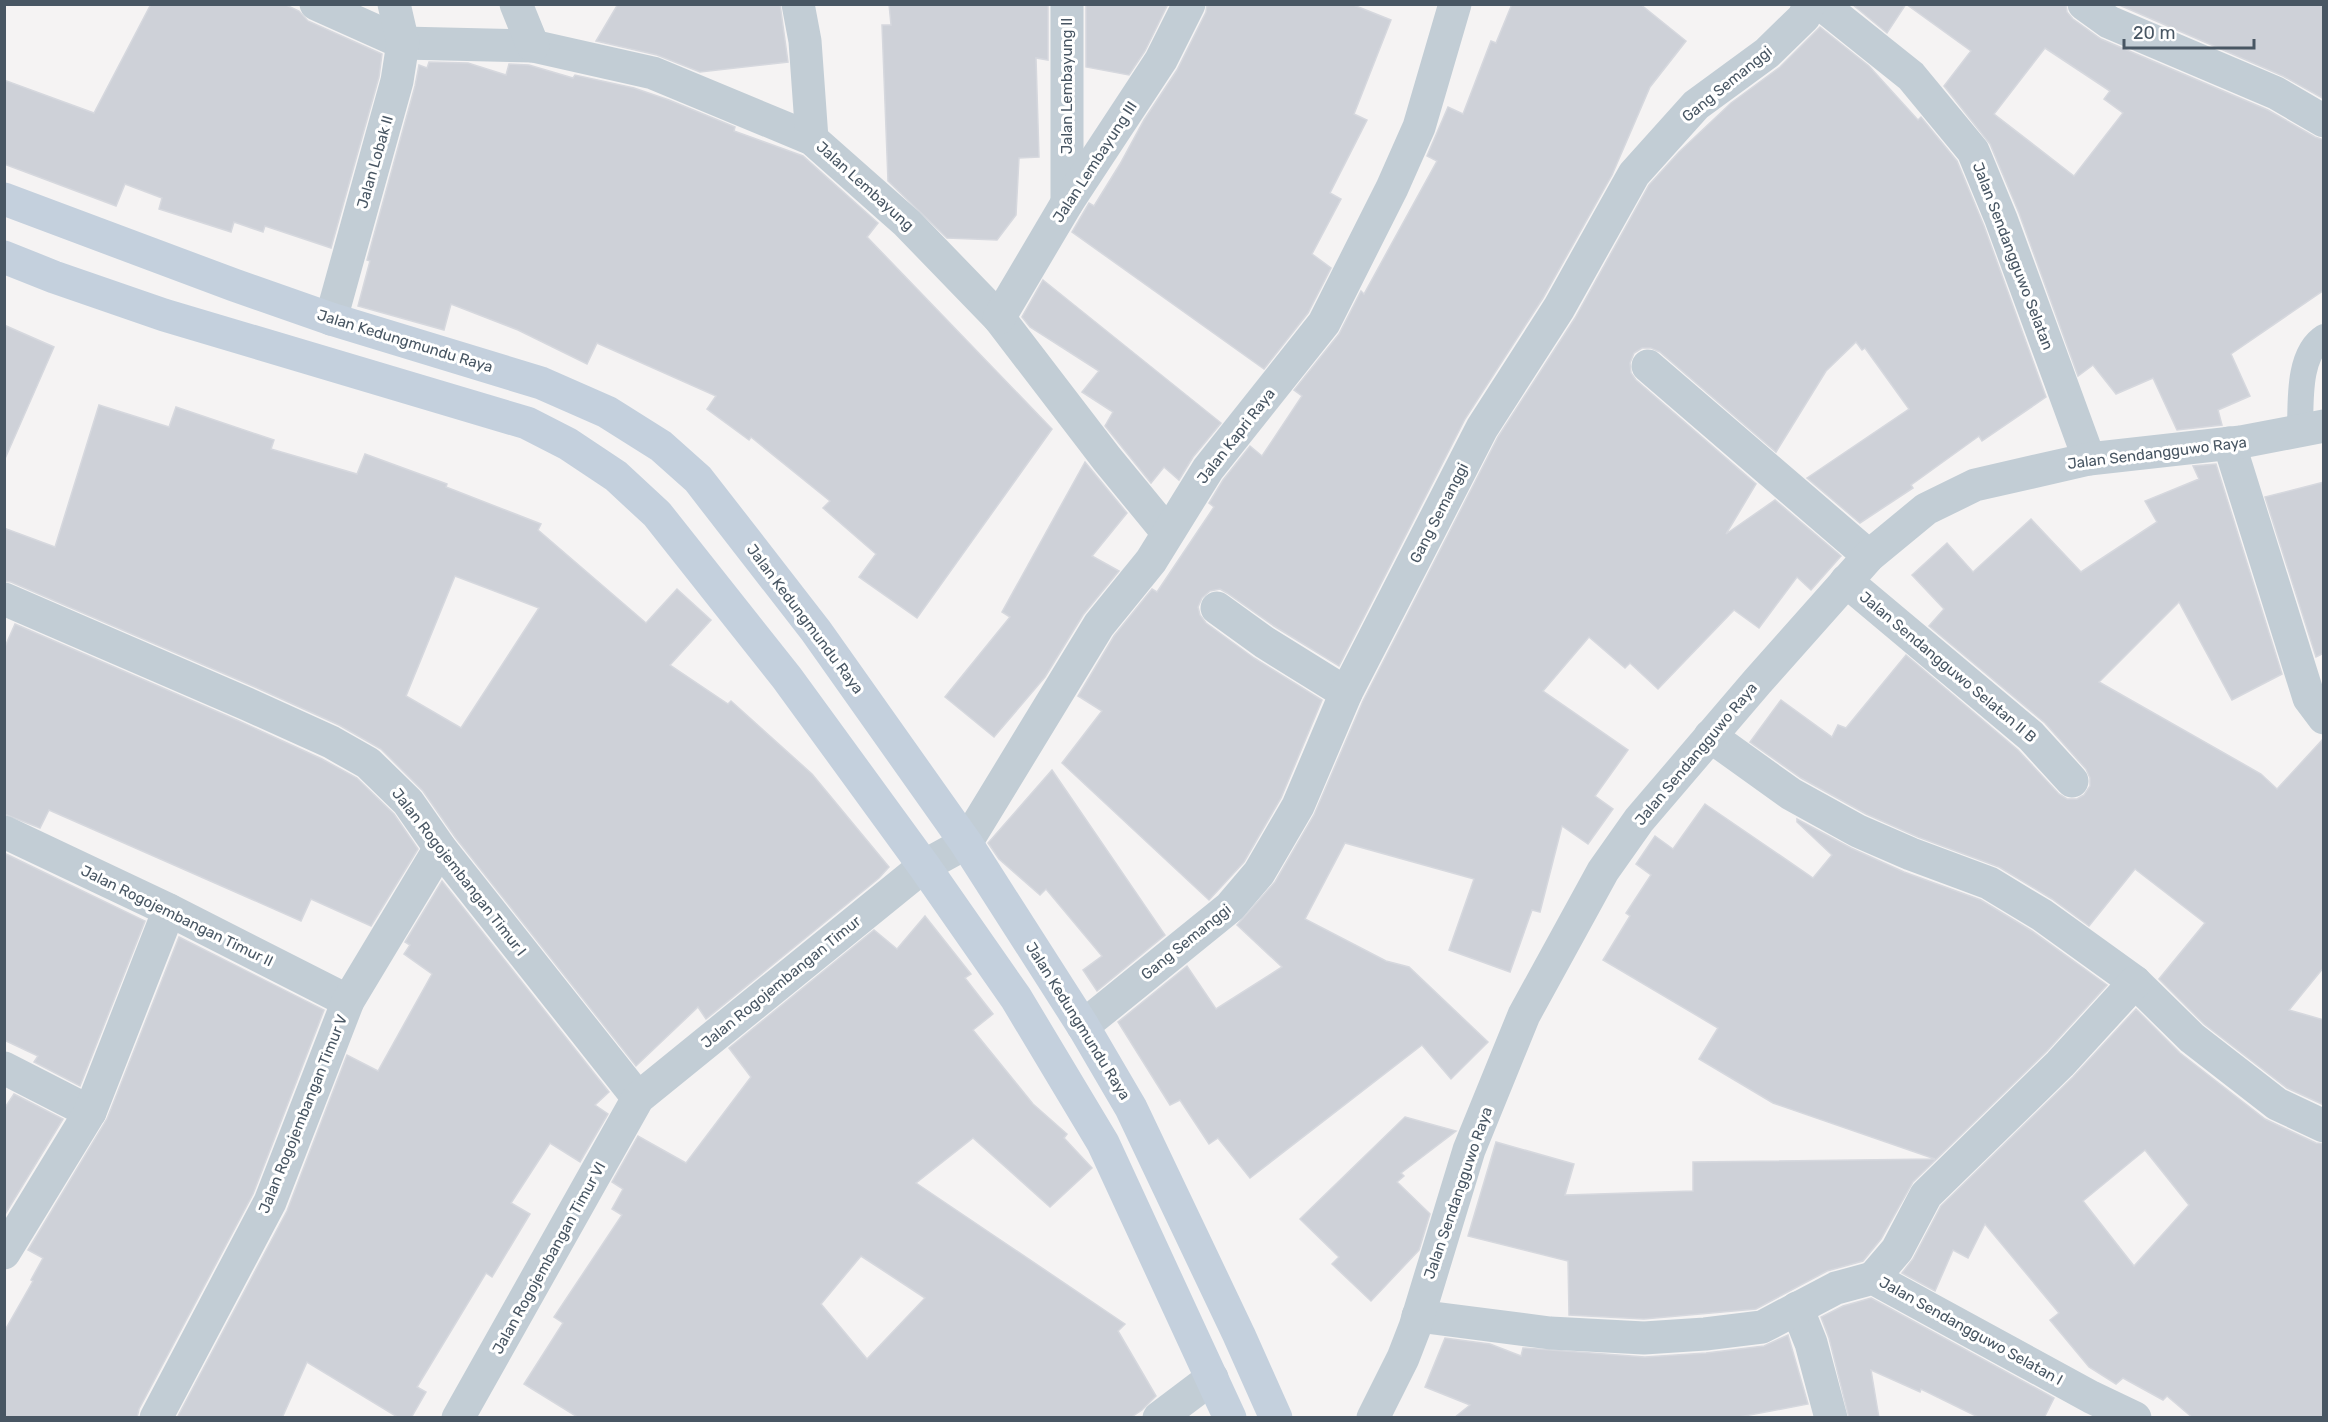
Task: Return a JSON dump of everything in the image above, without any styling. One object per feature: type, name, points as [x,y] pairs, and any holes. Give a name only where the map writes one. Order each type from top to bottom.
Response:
[{"type":"main road","name":"Jalan Kedungmundu Raya","points":[[4,199],[331,319],[541,383],[607,412],[661,446],[698,479],[816,631],[966,843],[1083,1026],[1131,1108],[1276,1418]]},
{"type":"main road","points":[[4,257],[164,315],[527,423],[568,444],[616,476],[657,514],[787,678],[924,866],[1016,998],[1103,1143],[1230,1418]]},
{"type":"street","points":[[316,4],[403,43]]},
{"type":"street","name":"Jalan Lobak II","points":[[331,319],[398,81],[403,43],[394,4]]},
{"type":"street","points":[[516,4],[533,46]]},
{"type":"street","points":[[798,4],[805,41],[812,139]]},
{"type":"street","points":[[805,41],[825,4]]},
{"type":"street","name":"Jalan Lembayung II","points":[[1067,4],[1067,203]]},
{"type":"street","name":"Jalan Lembayung III","points":[[999,318],[1067,203],[1161,60],[1189,4]]},
{"type":"street","name":"Jalan Kapri Raya","points":[[966,843],[1099,625],[1150,561],[1208,469],[1324,323],[1392,188],[1419,127],[1455,4]]},
{"type":"street","name":"Gang Semanggi","points":[[1083,1026],[1230,907],[1259,873],[1298,806],[1346,693],[1482,429],[1559,308],[1634,174],[1696,105],[1767,53],[1804,17],[1809,4]]},
{"type":"street","name":"Jalan Sendangguwo Selatan","points":[[1821,4],[1911,76],[1973,151],[2001,219],[2089,459]]},
{"type":"street","points":[[2084,4],[2109,22],[2276,93],[2324,121]]},
{"type":"street","name":"Jalan Lembayung","points":[[403,43],[533,46],[653,73],[812,139],[907,223],[999,318],[1107,459],[1167,532]]},
{"type":"street","points":[[1648,366],[1869,556]]},
{"type":"street","name":"Jalan Sendangguwo Raya","points":[[1373,1418],[1403,1358],[1469,1150],[1524,1015],[1603,871],[1639,820],[1869,556],[1926,509],[1975,485],[2089,459],[2229,443],[2312,429]]},
{"type":"street","points":[[2229,443],[2309,698],[2324,718]]},
{"type":"street","name":"Jalan Sendangguwo Selatan II B","points":[[1846,581],[2031,736],[2072,781]]},
{"type":"street","name":"Jalan Rogojembangan Timur I","points":[[4,599],[331,742],[368,763],[408,802],[440,848],[638,1098]]},
{"type":"street","points":[[1217,608],[1264,642],[1346,693]]},
{"type":"street","points":[[1710,736],[1791,795],[1858,831],[1911,854],[1989,883],[2042,915],[2135,982],[2192,1038],[2277,1104],[2324,1126]]},
{"type":"street","name":"Jalan Rogojembangan Timur II","points":[[4,832],[169,910],[348,1001]]},
{"type":"street","name":"Jalan Rogojembangan Timur","points":[[638,1098],[924,866],[966,843]]},
{"type":"street","name":"Jalan Rogojembangan Timur V","points":[[156,1418],[270,1203],[348,1001],[440,848]]},
{"type":"street","points":[[4,1253],[90,1112],[169,910]]},
{"type":"street","points":[[1873,1278],[1897,1250],[1926,1195],[2060,1064],[2135,982]]},
{"type":"street","points":[[4,1068],[90,1112]]},
{"type":"street","name":"Jalan Rogojembangan Timur VI","points":[[458,1418],[638,1098]]},
{"type":"street","name":"Jalan Sendangguwo Selatan I","points":[[1418,1316],[1550,1333],[1644,1338],[1705,1334],[1762,1327],[1836,1288],[1873,1278],[2091,1397],[2134,1418]]},
{"type":"street","points":[[1797,1308],[1811,1343],[1831,1418]]},
{"type":"street","points":[[1159,1418],[1212,1378]]},
{"type":"lane","points":[[2312,429],[2301,392],[2310,350],[2324,337]]},
{"type":"building","points":[[151,4],[284,4],[299,11],[308,21],[382,54],[379,77],[331,248],[265,226],[263,232],[234,222],[231,232],[159,209],[162,198],[125,184],[116,206],[4,164],[4,80],[94,113]]},
{"type":"building","points":[[618,4],[780,4],[788,62],[700,72],[657,55],[596,41]]},
{"type":"building","points":[[889,4],[1048,4],[1048,60],[1036,58],[1039,157],[1019,158],[1016,215],[997,240],[947,238],[888,181],[882,25],[891,25]]},
{"type":"building","points":[[1086,4],[1168,4],[1145,51],[1129,75],[1086,67]]},
{"type":"building","points":[[1207,4],[1351,4],[1391,20],[1354,114],[1367,120],[1330,193],[1341,199],[1312,254],[1331,268],[1308,313],[1264,369],[1072,232],[1089,203],[1094,206],[1144,120],[1177,70],[1206,12]]},
{"type":"building","points":[[1512,4],[1640,4],[1686,41],[1650,87],[1612,175],[1543,298],[1465,419],[1339,666],[1220,589],[1210,591],[1202,598],[1198,607],[1206,623],[1254,658],[1322,700],[1281,798],[1244,862],[1209,900],[1062,763],[1102,711],[1078,696],[1114,636],[1152,589],[1157,592],[1214,507],[1209,503],[1223,480],[1250,446],[1262,456],[1302,396],[1294,390],[1339,334],[1361,291],[1364,294],[1437,161],[1427,156],[1448,107],[1463,114],[1491,41],[1496,43]]},
{"type":"building","points":[[1852,4],[1906,4],[1887,33]]},
{"type":"building","points":[[1906,4],[2066,4],[2067,12],[2073,19],[2101,39],[2268,110],[2324,140],[2324,290],[2231,354],[2250,396],[2218,410],[2222,425],[2177,430],[2153,378],[2116,394],[2093,365],[2078,376],[2019,213],[1990,144],[1944,86],[1971,51]],"holes":[[[2045,48],[2110,91],[2104,99],[2123,113],[2074,176],[1994,114]]]},
{"type":"building","points":[[2117,4],[2324,4],[2324,99],[2283,76]]},
{"type":"building","points":[[1820,27],[1869,66],[1918,120],[1921,117],[1957,161],[1984,226],[2046,397],[1982,441],[1979,436],[1911,485],[1913,488],[1860,523],[1807,478],[1909,409],[1865,348],[1862,350],[1856,342],[1826,371],[1776,452],[1660,352],[1651,348],[1642,348],[1634,353],[1630,363],[1631,373],[1636,380],[1756,484],[1726,534],[1775,500],[1841,556],[1811,590],[1797,577],[1759,628],[1734,610],[1658,689],[1630,663],[1625,668],[1589,637],[1543,691],[1628,750],[1595,796],[1613,809],[1588,844],[1562,826],[1540,912],[1532,910],[1510,972],[1449,950],[1474,879],[1345,843],[1305,919],[1386,961],[1409,967],[1488,1042],[1451,1079],[1422,1045],[1250,1178],[1218,1138],[1209,1144],[1180,1100],[1170,1105],[1118,1022],[1187,966],[1216,1009],[1282,967],[1237,925],[1275,882],[1314,815],[1363,701],[1498,437],[1575,318],[1649,185],[1679,152],[1731,103],[1780,67]]},
{"type":"building","points":[[429,62],[468,63],[506,75],[509,64],[529,65],[573,78],[575,75],[634,88],[669,100],[735,127],[734,131],[803,156],[878,223],[867,237],[1052,429],[917,618],[859,577],[876,554],[823,508],[830,501],[751,437],[749,440],[707,409],[716,396],[597,343],[587,364],[518,330],[451,304],[444,330],[358,306],[370,261],[367,260],[419,65],[427,68]]},
{"type":"building","points":[[1043,280],[1221,423],[1193,457],[1179,480],[1164,467],[1151,483],[1105,426],[1113,412],[1082,392],[1099,371],[1030,327],[1022,317]]},
{"type":"building","points":[[4,325],[54,347],[4,461]]},
{"type":"building","points":[[99,405],[169,427],[176,407],[274,440],[271,449],[357,474],[365,454],[447,484],[446,487],[541,524],[538,530],[646,623],[677,589],[711,620],[670,665],[728,704],[731,701],[812,774],[889,867],[879,878],[706,1019],[698,1007],[636,1066],[455,837],[423,791],[381,749],[339,725],[255,687],[11,582],[4,581],[4,528],[55,547]],"holes":[[[455,576],[539,608],[461,728],[406,696]]]},
{"type":"building","points":[[1085,462],[1127,513],[1092,556],[1119,571],[1083,615],[1045,677],[994,737],[945,697],[1010,617],[1002,612]]},
{"type":"building","points":[[2216,464],[2282,674],[2232,700],[2179,602],[2099,682],[2261,774],[2277,789],[2324,738],[2324,967],[2289,1010],[2324,1020],[2324,1105],[2287,1088],[2204,1024],[2159,979],[2205,923],[2135,869],[2089,926],[2052,899],[1999,867],[1918,837],[1866,814],[1801,778],[1750,742],[1781,700],[1832,737],[1838,725],[1846,728],[1906,655],[2018,750],[2059,794],[2067,799],[2077,799],[2084,795],[2090,786],[2090,778],[2086,769],[2045,723],[1929,626],[1944,609],[1912,575],[1947,543],[1973,572],[2031,519],[2081,572],[2157,522],[2145,501],[2199,479],[2193,466]]},
{"type":"building","points":[[2324,482],[2324,653],[2316,657],[2265,497]]},
{"type":"building","points":[[15,624],[239,721],[322,759],[357,778],[394,814],[418,849],[371,926],[311,899],[301,921],[49,810],[40,828],[4,814],[4,649]]},
{"type":"building","points":[[1052,770],[1165,935],[1097,991],[1083,970],[1102,956],[1046,889],[1040,895],[999,859],[988,843]]},
{"type":"building","points":[[1705,804],[1813,878],[1832,855],[1797,822],[1797,819],[1851,848],[1904,872],[1981,900],[2032,931],[2107,985],[2047,1051],[1913,1182],[1881,1239],[1863,1261],[1827,1271],[1756,1309],[1644,1319],[1569,1315],[1568,1261],[1468,1236],[1496,1142],[1574,1164],[1565,1195],[1693,1191],[1693,1162],[1935,1159],[1773,1103],[1699,1059],[1718,1028],[1603,960],[1630,916],[1626,913],[1651,875],[1636,864],[1655,836],[1673,849]]},
{"type":"building","points":[[4,853],[145,921],[80,1086],[34,1062],[38,1056],[4,1040]]},
{"type":"building","points":[[442,881],[609,1092],[595,1105],[608,1114],[580,1162],[550,1143],[511,1203],[530,1214],[492,1277],[486,1273],[417,1387],[426,1392],[411,1418],[399,1418],[307,1362],[282,1418],[177,1418],[287,1211],[347,1055],[378,1071],[432,974],[404,954],[410,945],[405,942]]},
{"type":"building","points":[[925,916],[971,974],[965,978],[993,1014],[973,1030],[1033,1104],[1067,1134],[1064,1138],[1092,1168],[1050,1207],[973,1138],[916,1183],[1125,1324],[1118,1331],[1156,1396],[1130,1418],[579,1418],[524,1384],[563,1323],[554,1317],[622,1215],[612,1209],[623,1189],[612,1182],[638,1136],[686,1163],[751,1077],[729,1048],[874,930],[897,949]],"holes":[[[861,1256],[925,1298],[867,1359],[821,1304]]]},
{"type":"building","points":[[179,937],[324,1010],[253,1194],[139,1409],[137,1418],[4,1418],[4,1332],[33,1281],[31,1280],[43,1258],[28,1250],[107,1119]]},
{"type":"building","points":[[2136,1009],[2180,1053],[2265,1119],[2316,1143],[2324,1144],[2324,1418],[2193,1418],[2167,1396],[2163,1400],[2123,1378],[2116,1384],[2089,1367],[2050,1320],[2059,1313],[1985,1224],[1968,1258],[1953,1250],[1935,1291],[1902,1273],[1913,1259],[1941,1206],[2073,1077]],"holes":[[[2145,1150],[2189,1205],[2134,1266],[2083,1201]]]},
{"type":"building","points":[[14,1094],[63,1119],[4,1216],[4,1109]]},
{"type":"building","points":[[1405,1117],[1456,1131],[1401,1173],[1404,1176],[1397,1182],[1430,1214],[1419,1250],[1371,1301],[1332,1264],[1339,1257],[1300,1219]]},
{"type":"building","points":[[1871,1298],[2054,1398],[2044,1418],[1980,1418],[1921,1389],[1920,1392],[1871,1370],[1879,1418],[1849,1418],[1829,1338],[1821,1317],[1843,1306]]},
{"type":"building","points":[[1788,1335],[1808,1404],[1734,1418],[1454,1418],[1470,1405],[1425,1387],[1445,1338],[1490,1344],[1521,1356],[1523,1348],[1645,1357],[1764,1346]]}]
